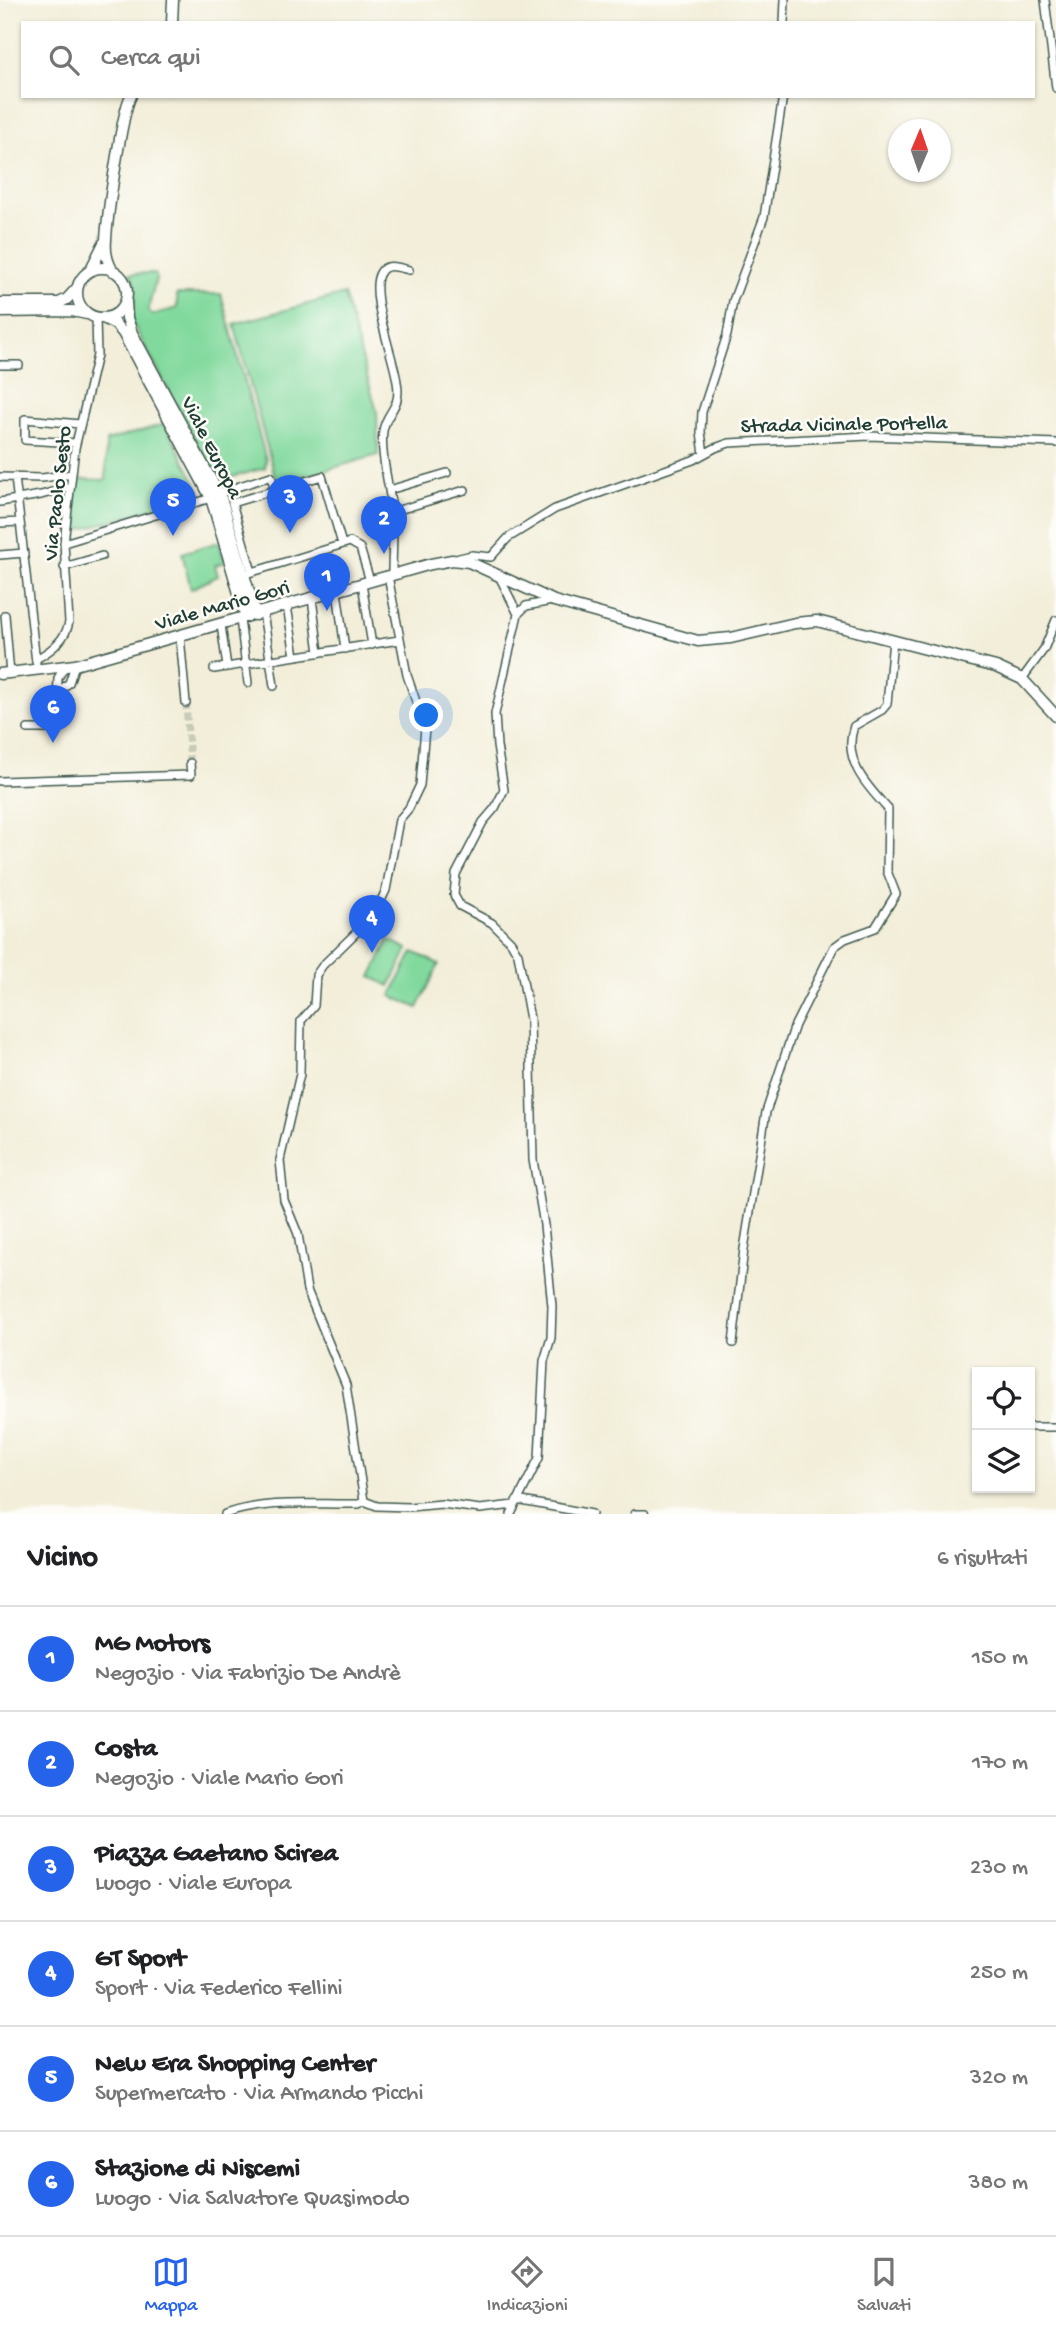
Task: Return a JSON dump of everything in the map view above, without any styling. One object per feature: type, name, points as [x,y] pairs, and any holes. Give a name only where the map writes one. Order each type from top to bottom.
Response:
[{"type":"street","points":[[172,21],[173,0]]},
{"type":"street","points":[[784,21],[785,0]]},
{"type":"street","points":[[1045,0],[1056,88]]},
{"type":"street","points":[[1,304],[72,311],[96,317],[118,313],[126,302],[128,295],[124,281],[113,271],[108,260],[106,240],[124,121],[130,98]]},
{"type":"street","points":[[704,454],[702,412],[727,335],[733,301],[764,217],[783,98]]},
{"type":"street","points":[[1,304],[59,303],[67,299],[90,271],[106,240]]},
{"type":"street","points":[[364,1501],[346,1385],[307,1290],[298,1234],[284,1200],[281,1149],[300,1074],[301,1021],[314,1006],[316,975],[368,922],[378,906],[386,890],[399,820],[409,808],[420,785],[425,728],[407,675],[390,576],[392,512],[383,432],[397,402],[398,383],[381,318],[377,281],[384,267],[409,270]]},
{"type":"street","points":[[90,271],[104,268],[113,271]]},
{"type":"street","points":[[77,288],[78,299],[96,317]]},
{"type":"street","name":"Viale Europa","points":[[126,302],[132,333],[214,496],[248,573],[251,616]]},
{"type":"street","name":"Viale Europa","points":[[96,317],[115,324],[123,333],[214,496],[251,616]]},
{"type":"street","name":"Via Paolo Sesto","points":[[39,666],[68,631],[64,543],[76,443],[97,355],[96,317]]},
{"type":"street","points":[[0,365],[19,365]]},
{"type":"street","points":[[76,443],[24,440],[25,419],[80,424]]},
{"type":"street","name":"Strada Vicinale Portella","points":[[452,560],[472,555],[491,557],[508,538],[555,509],[693,460],[729,443],[869,436],[1056,443]]},
{"type":"street","points":[[389,490],[447,473]]},
{"type":"street","points":[[0,477],[56,477],[72,474]]},
{"type":"street","points":[[64,543],[271,476],[275,490]]},
{"type":"street","points":[[342,544],[322,476],[232,503],[248,573],[342,544],[351,542],[360,548],[372,645]]},
{"type":"street","points":[[15,477],[39,666],[53,679],[56,695],[56,729],[28,729]]},
{"type":"street","points":[[0,502],[70,486]]},
{"type":"street","points":[[392,512],[465,490]]},
{"type":"street","points":[[0,523],[20,522]]},
{"type":"street","points":[[0,555],[24,553]]},
{"type":"street","points":[[64,567],[103,556]]},
{"type":"street","points":[[452,560],[469,562],[554,601],[698,641],[732,638],[796,623],[817,621],[893,640],[996,667],[1022,679],[1056,716]]},
{"type":"street","name":"Viale Mario Gori","points":[[5,674],[39,666],[65,667],[452,560]]},
{"type":"street","points":[[498,575],[518,614]]},
{"type":"street","points":[[337,591],[345,649]]},
{"type":"street","points":[[312,598],[319,653]]},
{"type":"street","points":[[511,1514],[539,1458],[544,1361],[551,1338],[552,1306],[544,1225],[533,1160],[530,1019],[518,954],[511,942],[492,923],[460,906],[454,895],[456,874],[483,822],[495,808],[504,790],[495,714],[518,614],[526,606],[554,601]]},
{"type":"street","points":[[287,606],[295,656]]},
{"type":"street","points":[[5,615],[5,674]]},
{"type":"street","points":[[251,616],[270,660],[274,686]]},
{"type":"street","points":[[248,683],[246,664],[251,616]]},
{"type":"street","points":[[1022,679],[1044,649],[1056,620]]},
{"type":"street","points":[[221,625],[227,667]]},
{"type":"street","points":[[180,636],[186,703]]},
{"type":"street","points":[[214,669],[399,640]]},
{"type":"street","points":[[733,1343],[744,1250],[766,1112],[795,1025],[834,947],[845,939],[875,928],[896,894],[887,871],[888,809],[861,779],[854,763],[850,738],[854,726],[887,704],[893,640]]},
{"type":"street","points":[[56,695],[65,667]]},
{"type":"street","points":[[56,695],[71,678],[65,667]]},
{"type":"street","points":[[65,667],[65,687]]},
{"type":"street","points":[[0,781],[191,775],[190,763]]},
{"type":"street","points":[[1035,1426],[1056,1427]]},
{"type":"street","points":[[364,1501],[377,1506],[442,1504],[481,1509],[522,1501],[592,1514]]},
{"type":"street","points":[[225,1514],[242,1508],[283,1503],[359,1504],[364,1501]]},
{"type":"street","points":[[335,1514],[336,1504]]},
{"type":"street","points":[[635,1514],[646,1514]]},
{"type":"green space","points":[[153,273],[156,279],[148,310],[153,315],[177,308],[177,294],[221,294],[266,460],[265,468],[232,477],[228,484],[220,486],[132,322],[135,293],[130,274]]},
{"type":"green space","points":[[344,294],[377,412],[378,455],[277,484],[234,324]]},
{"type":"green space","points":[[165,424],[202,494],[70,533],[74,482],[77,479],[106,480],[106,441]]},
{"type":"green space","points":[[219,542],[225,562],[215,565],[218,576],[191,589],[182,553]]},
{"type":"green space","points":[[389,940],[408,949],[390,986],[371,977]]},
{"type":"green space","points":[[413,952],[439,964],[418,1008],[391,996]]},
{"type":"tunnel","points":[[186,703],[190,763]]},
{"type":"place","name":"Piazza Gaetano Scirea","points":[[290,533]]},
{"type":"place","name":"New Era Shopping Center","points":[[173,536]]},
{"type":"place","name":"Costa","points":[[384,554]]},
{"type":"place","name":"MG Motors","points":[[327,611]]},
{"type":"place","name":"Stazione di Niscemi","points":[[53,743]]},
{"type":"place","name":"GT Sport","points":[[372,953]]}]
